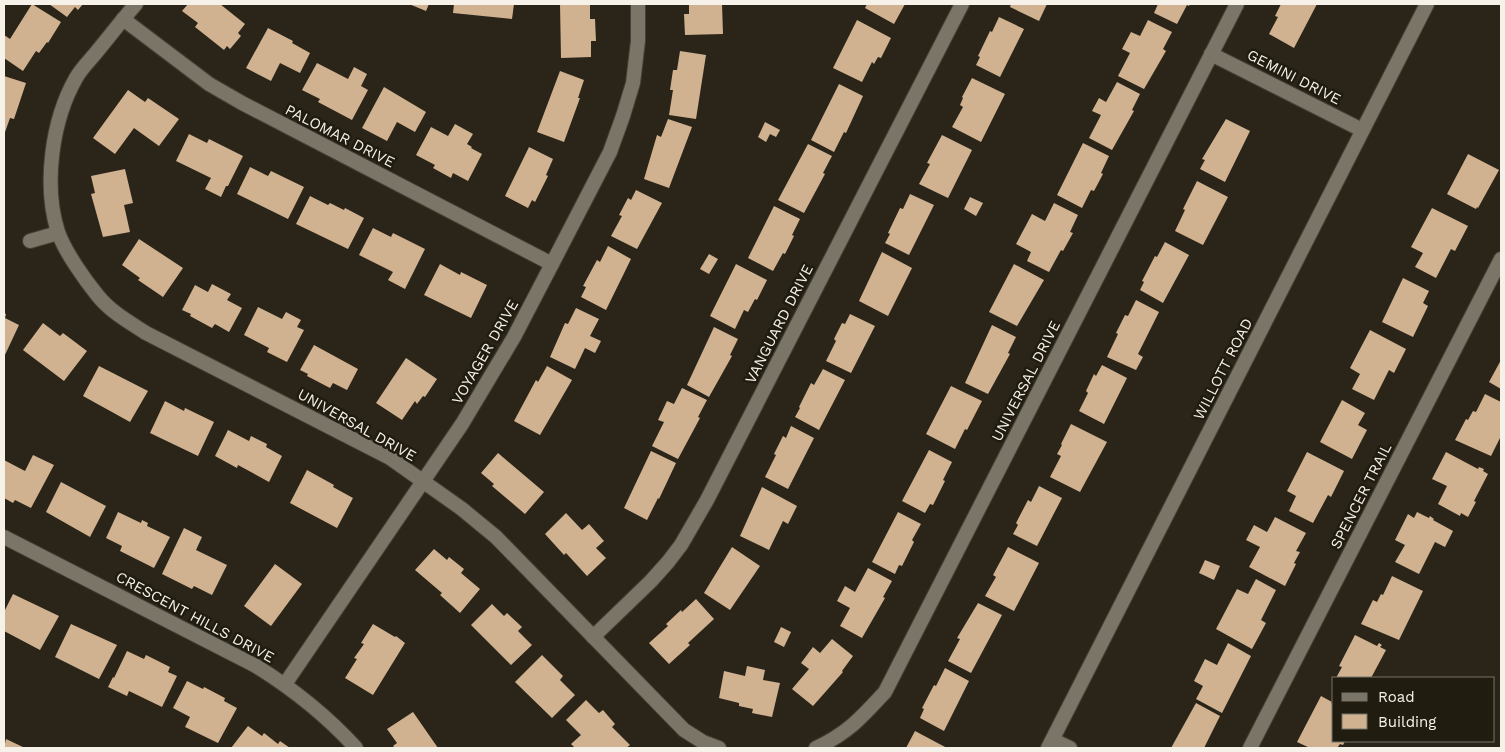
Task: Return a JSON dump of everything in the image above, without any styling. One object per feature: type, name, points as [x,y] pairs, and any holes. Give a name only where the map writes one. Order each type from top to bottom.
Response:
[{"type":"street","name":"UNIVERSAL DRIVE","points":[[136,4],[77,76],[66,100],[58,125],[50,178],[58,232],[84,278],[99,298],[121,317],[146,334],[390,458],[423,481],[496,538],[684,730],[703,742],[719,748]]},
{"type":"street","name":"VOYAGER DRIVE","points":[[285,684],[462,424],[514,337],[552,264],[610,152],[623,116],[633,83],[638,41],[638,4]]},
{"type":"street","name":"VANGUARD DRIVE","points":[[593,636],[651,582],[681,544],[711,491],[962,4]]},
{"type":"street","name":"UNIVERSAL DRIVE","points":[[816,748],[838,738],[858,721],[885,692],[1237,4]]},
{"type":"street","name":"WILLOTT ROAD","points":[[1050,744],[1428,4]]},
{"type":"street","name":"PALOMAR DRIVE","points":[[123,19],[209,84],[242,103],[552,264]]},
{"type":"street","name":"GEMINI DRIVE","points":[[1211,54],[1362,130]]},
{"type":"street","points":[[30,241],[58,232]]},
{"type":"street","name":"SPENCER TRAIL","points":[[1250,748],[1501,259]]},
{"type":"street","name":"CRESCENT HILLS DRIVE","points":[[4,537],[222,648],[285,684],[324,715],[356,748]]},
{"type":"street","points":[[1050,744],[1070,748]]},
{"type":"building","points":[[32,4],[61,22],[48,43],[39,53],[36,51],[23,71],[4,58],[4,35],[10,39]]},
{"type":"building","points":[[49,4],[83,4],[78,10],[75,7],[67,17]]},
{"type":"building","points":[[188,4],[220,4],[245,24],[238,33],[241,36],[230,49],[227,46],[224,50],[195,27],[198,23],[182,11]]},
{"type":"building","points":[[409,4],[429,4],[426,11]]},
{"type":"building","points":[[454,4],[514,4],[512,19],[453,13]]},
{"type":"building","points":[[560,4],[590,4],[590,19],[595,19],[596,41],[591,41],[591,57],[561,58]]},
{"type":"building","points":[[689,4],[722,4],[723,34],[685,35],[684,14],[689,14]]},
{"type":"building","points":[[867,4],[905,4],[894,24],[865,8]]},
{"type":"building","points":[[1011,4],[1047,4],[1039,21],[1010,7]]},
{"type":"building","points":[[1158,4],[1190,4],[1189,6],[1187,5],[1177,24],[1154,13]]},
{"type":"building","points":[[1281,4],[1317,4],[1294,48],[1269,34],[1278,17],[1275,16]]},
{"type":"building","points":[[999,17],[1024,29],[1000,77],[976,65],[980,57],[978,56]]},
{"type":"building","points":[[857,20],[891,38],[881,58],[878,57],[874,64],[872,62],[862,82],[833,68]]},
{"type":"building","points":[[1148,20],[1172,32],[1163,49],[1166,51],[1144,89],[1118,76],[1130,53],[1122,49],[1131,32],[1140,36]]},
{"type":"building","points":[[268,28],[293,41],[292,43],[310,53],[300,73],[280,63],[271,81],[246,68]]},
{"type":"building","points":[[680,51],[706,55],[696,119],[669,115],[673,90],[670,90],[673,70],[677,70]]},
{"type":"building","points":[[317,63],[348,79],[354,67],[367,74],[361,86],[368,90],[352,120],[318,102],[320,99],[302,90]]},
{"type":"building","points":[[560,71],[584,80],[578,98],[580,98],[564,142],[537,132]]},
{"type":"building","points":[[4,76],[26,83],[14,119],[10,118],[4,135]]},
{"type":"building","points":[[972,78],[1005,94],[981,142],[952,127],[963,107],[960,105],[962,97]]},
{"type":"building","points":[[1117,82],[1140,94],[1132,110],[1134,111],[1112,150],[1089,138],[1101,115],[1092,111],[1099,98],[1106,102]]},
{"type":"building","points":[[839,84],[863,96],[846,133],[844,132],[834,152],[811,140]]},
{"type":"building","points":[[384,87],[426,112],[415,132],[397,122],[387,141],[362,128]]},
{"type":"building","points":[[128,90],[145,102],[148,98],[179,119],[159,146],[134,128],[115,154],[93,138]]},
{"type":"building","points":[[668,119],[692,127],[669,188],[644,179],[657,135],[661,137]]},
{"type":"building","points":[[1226,119],[1250,131],[1225,182],[1200,169],[1205,160],[1202,159]]},
{"type":"building","points":[[765,122],[780,130],[776,137],[770,134],[766,142],[758,137]]},
{"type":"building","points":[[455,124],[473,134],[467,144],[482,154],[468,181],[453,173],[451,178],[433,168],[435,165],[416,155],[431,127],[448,136]]},
{"type":"building","points":[[189,134],[207,143],[209,139],[243,156],[221,197],[205,189],[211,178],[176,161]]},
{"type":"building","points":[[942,135],[972,150],[948,198],[919,184],[930,164],[927,163]]},
{"type":"building","points":[[1083,143],[1109,156],[1101,173],[1103,174],[1094,191],[1091,190],[1082,208],[1057,195]]},
{"type":"building","points":[[808,144],[832,156],[823,173],[825,174],[804,213],[778,200]]},
{"type":"building","points":[[529,147],[553,159],[546,175],[548,176],[535,202],[532,200],[528,208],[505,196]]},
{"type":"building","points":[[1468,154],[1499,170],[1476,209],[1447,194]]},
{"type":"building","points":[[250,167],[268,176],[271,171],[304,187],[288,219],[237,194]]},
{"type":"building","points":[[125,169],[133,203],[124,205],[130,232],[103,237],[91,194],[95,193],[91,176]]},
{"type":"building","points":[[1197,181],[1228,197],[1203,245],[1175,231],[1185,210],[1183,209]]},
{"type":"building","points":[[636,190],[662,203],[637,249],[611,236],[622,216],[619,215],[628,198],[631,200]]},
{"type":"building","points":[[910,194],[934,205],[909,255],[885,243],[900,208],[903,209]]},
{"type":"building","points":[[310,196],[328,205],[330,203],[344,210],[345,208],[364,218],[348,249],[296,224]]},
{"type":"building","points":[[970,197],[983,203],[976,216],[964,209]]},
{"type":"building","points":[[1054,203],[1078,215],[1070,232],[1073,233],[1049,272],[1027,261],[1031,252],[1016,244],[1032,214],[1045,221]]},
{"type":"building","points":[[774,206],[800,219],[785,254],[783,253],[773,271],[748,258]]},
{"type":"building","points":[[1432,208],[1468,226],[1455,251],[1451,249],[1436,278],[1415,267],[1423,253],[1411,247]]},
{"type":"building","points":[[373,228],[391,237],[393,233],[425,249],[405,289],[388,280],[393,272],[359,255]]},
{"type":"building","points":[[139,239],[183,268],[163,297],[138,280],[140,278],[122,265]]},
{"type":"building","points":[[1165,242],[1189,255],[1163,303],[1140,290],[1144,282],[1142,281],[1155,256],[1157,257]]},
{"type":"building","points":[[608,246],[631,259],[606,310],[581,297],[586,287],[583,286],[597,260],[600,262]]},
{"type":"building","points":[[882,252],[912,268],[888,316],[859,301]]},
{"type":"building","points":[[709,254],[718,259],[709,274],[700,269]]},
{"type":"building","points":[[440,264],[460,275],[461,272],[487,285],[471,318],[424,295]]},
{"type":"building","points":[[736,264],[767,280],[757,300],[755,299],[748,312],[744,310],[735,329],[710,316]]},
{"type":"building","points":[[1014,264],[1044,280],[1017,326],[989,312]]},
{"type":"building","points":[[1403,278],[1429,291],[1423,303],[1428,306],[1413,337],[1382,322]]},
{"type":"building","points":[[212,284],[231,294],[227,300],[242,308],[229,332],[215,324],[212,328],[182,310],[195,285],[208,292]]},
{"type":"building","points":[[1136,300],[1159,312],[1138,354],[1143,357],[1136,370],[1107,357],[1125,315],[1128,316]]},
{"type":"building","points":[[258,307],[282,319],[286,312],[301,320],[297,327],[304,330],[287,362],[267,352],[269,348],[244,335]]},
{"type":"building","points":[[576,308],[599,319],[590,336],[601,341],[595,353],[585,348],[575,369],[550,357],[565,323],[568,324]]},
{"type":"building","points":[[4,313],[6,314],[5,318],[19,325],[4,357]]},
{"type":"building","points":[[850,314],[875,326],[851,373],[826,361],[842,323],[845,324]]},
{"type":"building","points":[[43,323],[60,336],[63,333],[87,351],[64,381],[23,350]]},
{"type":"building","points":[[992,325],[1016,337],[1008,353],[1010,354],[988,394],[965,383]]},
{"type":"building","points":[[714,327],[738,339],[730,355],[732,356],[709,397],[687,385]]},
{"type":"building","points":[[1370,330],[1406,349],[1394,373],[1389,370],[1374,400],[1352,389],[1360,374],[1350,368]]},
{"type":"building","points":[[314,345],[358,369],[347,390],[333,383],[330,388],[307,376],[308,374],[300,370]]},
{"type":"building","points":[[406,358],[437,379],[425,397],[423,396],[417,404],[415,401],[402,420],[376,403]]},
{"type":"building","points":[[1501,360],[1501,389],[1489,382]]},
{"type":"building","points":[[1102,365],[1127,378],[1104,424],[1079,411],[1088,393],[1086,391],[1094,374],[1096,376]]},
{"type":"building","points":[[99,366],[148,391],[130,422],[83,396]]},
{"type":"building","points":[[547,366],[572,380],[540,435],[514,421],[536,380],[538,382]]},
{"type":"building","points":[[823,369],[845,380],[819,430],[795,417],[811,383],[814,385]]},
{"type":"building","points":[[951,386],[982,401],[955,449],[926,434]]},
{"type":"building","points":[[682,388],[707,400],[698,417],[700,418],[678,459],[652,446],[664,422],[658,420],[667,401],[674,404]]},
{"type":"building","points":[[1485,394],[1501,402],[1501,436],[1491,456],[1455,440],[1466,419],[1468,420],[1473,411],[1476,412]]},
{"type":"building","points":[[1342,400],[1365,413],[1358,425],[1367,430],[1352,459],[1320,442]]},
{"type":"building","points":[[165,401],[184,411],[185,408],[214,422],[198,456],[150,433]]},
{"type":"building","points":[[1071,424],[1107,442],[1080,492],[1050,477],[1061,456],[1057,454]]},
{"type":"building","points":[[791,426],[814,438],[788,489],[765,477],[783,436],[786,438]]},
{"type":"building","points":[[228,430],[249,441],[251,436],[267,444],[266,447],[282,456],[269,482],[238,465],[237,468],[215,456]]},
{"type":"building","points":[[929,450],[952,462],[933,505],[930,504],[925,513],[902,501]]},
{"type":"building","points":[[651,451],[676,463],[647,520],[624,508]]},
{"type":"building","points":[[1307,452],[1344,471],[1331,497],[1328,495],[1313,523],[1289,511],[1296,496],[1287,491]]},
{"type":"building","points":[[1446,452],[1478,469],[1479,467],[1484,469],[1483,471],[1488,474],[1468,517],[1461,513],[1460,516],[1438,504],[1447,486],[1432,479]]},
{"type":"building","points":[[498,453],[544,492],[525,514],[492,486],[494,484],[481,473]]},
{"type":"building","points":[[33,455],[54,465],[31,508],[15,500],[13,503],[4,498],[4,460],[25,471]]},
{"type":"building","points":[[307,470],[353,498],[337,528],[290,503]]},
{"type":"building","points":[[61,482],[106,506],[90,537],[46,512]]},
{"type":"building","points":[[1039,486],[1062,498],[1037,546],[1013,534],[1018,525],[1016,523],[1028,500],[1031,502]]},
{"type":"building","points":[[762,487],[797,506],[788,524],[783,521],[769,550],[740,536]]},
{"type":"building","points":[[118,512],[141,523],[142,520],[148,523],[147,526],[170,537],[154,568],[120,551],[122,546],[106,538]]},
{"type":"building","points":[[898,512],[921,524],[912,540],[914,542],[902,566],[899,565],[895,574],[872,562]]},
{"type":"building","points":[[1417,512],[1429,518],[1430,516],[1433,520],[1453,531],[1445,547],[1435,542],[1419,574],[1395,562],[1405,545],[1395,540],[1408,514],[1414,518]]},
{"type":"building","points":[[566,513],[582,530],[589,524],[604,541],[596,548],[606,558],[587,576],[545,534]]},
{"type":"building","points":[[1275,517],[1306,533],[1296,551],[1300,552],[1285,586],[1249,567],[1260,547],[1246,540],[1254,525],[1267,532]]},
{"type":"building","points":[[184,528],[202,537],[196,550],[227,565],[212,595],[194,586],[192,589],[162,574]]},
{"type":"building","points":[[732,547],[760,566],[730,610],[704,593]]},
{"type":"building","points":[[1008,547],[1039,563],[1014,611],[985,596],[996,577],[993,575]]},
{"type":"building","points":[[434,549],[447,560],[449,557],[464,569],[461,573],[480,589],[460,613],[440,595],[442,593],[415,570]]},
{"type":"building","points":[[1205,560],[1220,566],[1214,580],[1199,573]]},
{"type":"building","points":[[275,564],[302,584],[271,626],[244,606]]},
{"type":"building","points":[[868,568],[892,581],[883,597],[885,598],[862,638],[840,626],[850,608],[837,601],[845,586],[855,592]]},
{"type":"building","points":[[1392,576],[1423,591],[1399,640],[1361,624],[1373,600],[1377,602],[1381,594],[1383,595]]},
{"type":"building","points":[[1256,579],[1276,590],[1261,620],[1266,623],[1252,649],[1216,629],[1237,589],[1248,594]]},
{"type":"building","points":[[13,594],[59,616],[40,650],[4,631],[4,612]]},
{"type":"building","points":[[696,599],[714,619],[669,664],[649,643],[668,626],[666,624]]},
{"type":"building","points":[[978,603],[1002,615],[971,673],[948,661],[960,639],[957,638]]},
{"type":"building","points":[[492,604],[504,616],[507,613],[522,627],[518,631],[532,645],[511,665],[471,625]]},
{"type":"building","points":[[71,624],[117,645],[99,679],[55,657]]},
{"type":"building","points":[[373,624],[405,643],[373,695],[345,678],[357,659],[354,658],[364,644],[361,643]]},
{"type":"building","points":[[781,627],[791,632],[784,647],[774,642]]},
{"type":"building","points":[[1355,635],[1377,646],[1379,643],[1382,645],[1380,647],[1386,650],[1372,677],[1337,677],[1342,667],[1339,666]]},
{"type":"building","points":[[832,639],[853,656],[843,672],[813,706],[792,689],[809,669],[801,663],[813,647],[820,653]]},
{"type":"building","points":[[1228,643],[1251,656],[1222,713],[1196,699],[1203,686],[1194,681],[1205,659],[1217,665]]},
{"type":"building","points":[[127,651],[144,659],[146,655],[170,667],[168,672],[177,676],[162,707],[129,691],[127,696],[108,687]]},
{"type":"building","points":[[542,655],[563,676],[560,680],[575,695],[552,718],[515,682]]},
{"type":"building","points":[[747,666],[765,670],[763,680],[780,683],[772,717],[752,713],[753,709],[719,698],[724,671],[745,676]]},
{"type":"building","points":[[945,668],[969,681],[944,731],[920,718],[924,709],[922,708]]},
{"type":"building","points":[[187,681],[225,698],[224,701],[237,708],[218,743],[185,727],[190,717],[173,708]]},
{"type":"building","points":[[1321,696],[1332,702],[1332,742],[1344,742],[1343,745],[1340,744],[1337,748],[1310,748],[1297,742]]},
{"type":"building","points":[[586,700],[599,713],[603,710],[615,724],[612,727],[630,745],[626,748],[575,748],[571,744],[581,735],[566,720]]},
{"type":"building","points":[[1196,703],[1220,716],[1204,748],[1171,748]]},
{"type":"building","points":[[413,712],[438,748],[395,748],[393,746],[397,743],[387,729]]},
{"type":"building","points":[[248,726],[262,736],[264,733],[278,744],[280,741],[290,748],[231,748]]},
{"type":"building","points":[[915,731],[947,748],[906,748]]},
{"type":"building","points":[[6,739],[25,748],[4,748]]}]
